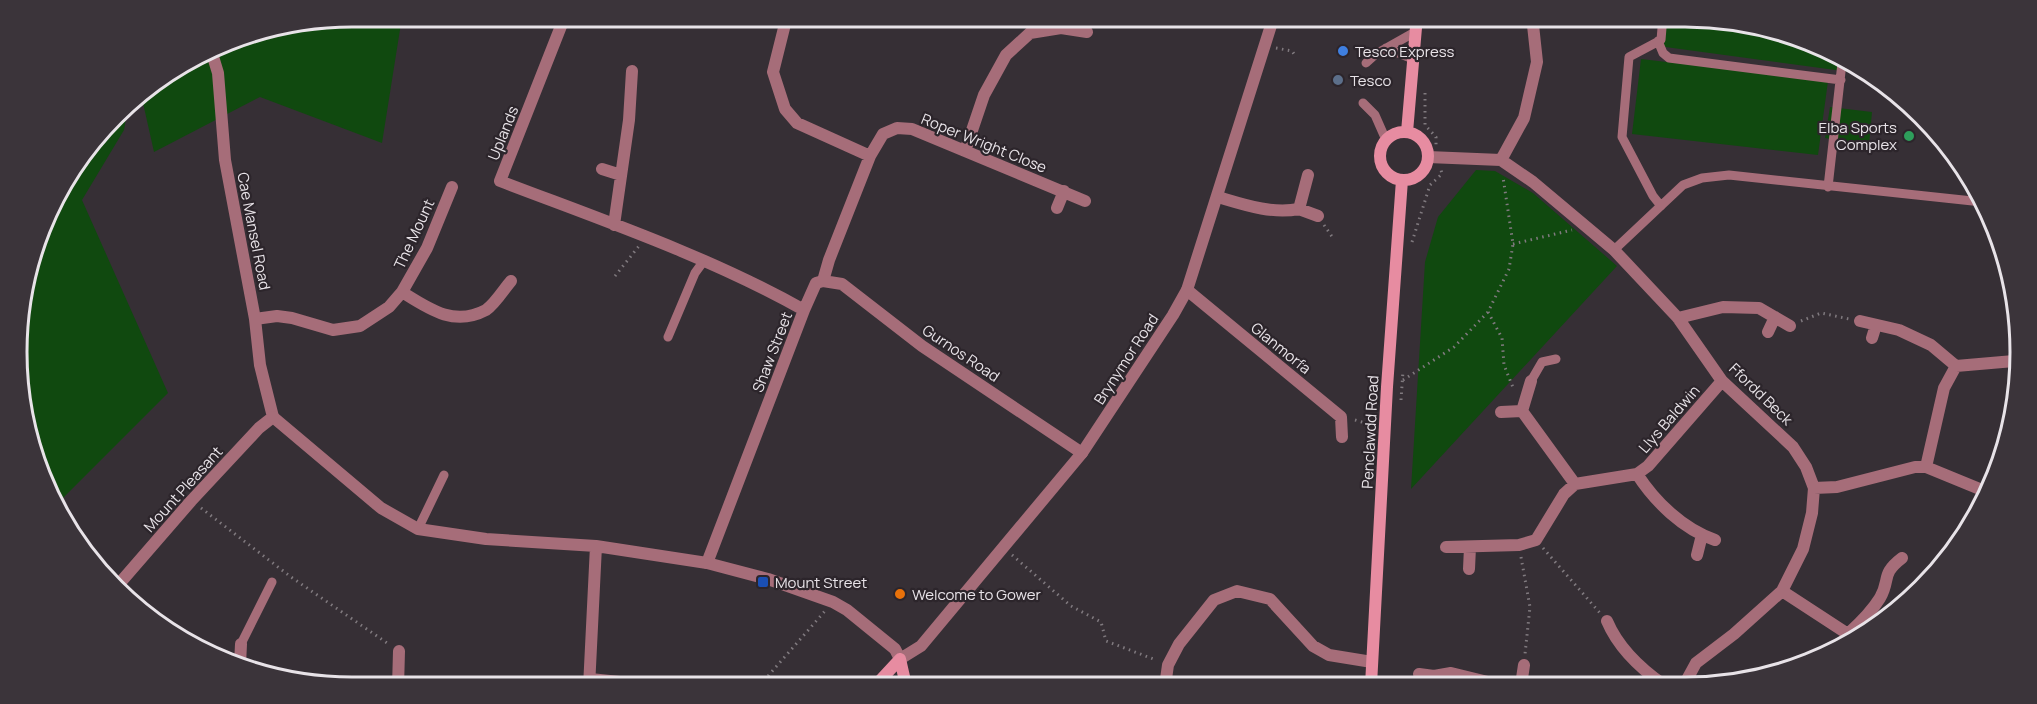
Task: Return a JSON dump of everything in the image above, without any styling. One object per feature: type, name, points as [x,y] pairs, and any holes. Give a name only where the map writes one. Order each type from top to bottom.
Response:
[{"type":"main road","points":[[1407,132],[1416,27]]},
{"type":"main road","points":[[1407,132],[1420,137],[1432,157],[1423,171],[1410,179],[1402,180],[1388,174],[1381,161],[1382,146],[1386,140],[1392,135],[1407,132]]},
{"type":"main road","name":"Penclawdd Road","points":[[1371,677],[1384,429],[1402,180]]},
{"type":"main road","points":[[900,659],[904,677]]},
{"type":"main road","points":[[883,677],[900,659]]},
{"type":"street","name":"Uplands","points":[[561,27],[500,181],[645,237],[768,290],[804,310]]},
{"type":"street","points":[[784,27],[773,72],[785,110],[797,123],[870,156]]},
{"type":"street","name":"Brynymor Road","points":[[900,659],[921,646],[1082,453],[1173,315],[1187,290],[1271,27]]},
{"type":"street","points":[[1432,157],[1501,160],[1524,118],[1537,62],[1533,27]]},
{"type":"street","points":[[964,151],[984,95],[1006,55],[1030,33],[1061,28],[1087,32]]},
{"type":"street","name":"Cae Mansel Road","points":[[214,58],[218,73],[225,160],[255,319],[260,365],[273,417]]},
{"type":"street","points":[[614,225],[629,120],[632,71]]},
{"type":"street","name":"Roper Wright Close","points":[[870,156],[883,134],[897,128],[912,129],[1085,201]]},
{"type":"street","name":"Shaw Street","points":[[707,563],[804,310],[816,283],[823,281],[870,156]]},
{"type":"street","name":"Ffordd Beck","points":[[1501,160],[1533,182],[1614,250],[1678,318],[1722,381],[1793,447],[1806,466],[1814,488],[1812,513],[1803,549],[1782,591],[1734,634],[1696,663],[1688,677]]},
{"type":"street","points":[[602,169],[621,174]]},
{"type":"street","points":[[1299,209],[1308,176]]},
{"type":"street","name":"The Mount","points":[[255,319],[277,316],[333,330],[360,326],[389,307],[402,292],[427,248],[452,187]]},
{"type":"street","points":[[1057,208],[1064,191]]},
{"type":"street","points":[[1218,197],[1258,208],[1285,212],[1299,209],[1317,216]]},
{"type":"street","name":"The Mount","points":[[402,292],[431,309],[459,318],[487,309],[511,281]]},
{"type":"street","name":"Gurnos Road","points":[[823,281],[842,284],[922,346],[1082,453]]},
{"type":"street","name":"Glanmorfa","points":[[1187,290],[1341,417]]},
{"type":"street","points":[[1678,318],[1723,307],[1759,308],[1790,326]]},
{"type":"street","points":[[1768,332],[1774,317]]},
{"type":"street","points":[[1860,321],[1899,330],[1930,345],[1956,366],[2010,361]]},
{"type":"street","points":[[1872,338],[1876,326]]},
{"type":"street","points":[[1926,467],[1944,388],[1956,366]]},
{"type":"street","points":[[1522,411],[1531,381]]},
{"type":"street","name":"Llys Baldwin","points":[[1575,484],[1637,474],[1648,466],[1722,381]]},
{"type":"street","points":[[1501,412],[1522,411]]},
{"type":"street","points":[[1446,547],[1519,545],[1536,540],[1564,494],[1575,484],[1522,411]]},
{"type":"street","points":[[273,417],[381,508],[418,529],[486,539],[596,546],[707,563],[768,579],[833,602],[847,610],[895,649],[900,659]]},
{"type":"street","name":"Mount Pleasant","points":[[121,581],[191,501],[259,428],[273,417]]},
{"type":"street","points":[[1341,417],[1342,437]]},
{"type":"street","points":[[1814,488],[1837,487],[1915,467],[1926,467],[1979,489]]},
{"type":"street","name":"Llys Baldwin","points":[[1637,474],[1645,487],[1679,520],[1702,535],[1715,540]]},
{"type":"street","points":[[1697,555],[1702,535]]},
{"type":"street","points":[[590,677],[596,546]]},
{"type":"street","points":[[1469,568],[1470,547]]},
{"type":"street","points":[[1859,626],[1881,596],[1884,566],[1902,558]]},
{"type":"street","points":[[1166,677],[1168,665],[1179,644],[1214,600],[1237,591],[1270,598],[1313,646],[1329,655],[1372,662]]},
{"type":"street","points":[[1782,591],[1847,633]]},
{"type":"street","points":[[1607,621],[1609,638],[1653,677]]},
{"type":"street","points":[[240,657],[241,644]]},
{"type":"street","points":[[398,677],[399,651]]},
{"type":"street","points":[[1522,677],[1524,665]]},
{"type":"street","points":[[1440,677],[1450,673],[1467,677]]},
{"type":"street","points":[[1419,674],[1426,677]]},
{"type":"lane","points":[[1661,206],[1653,196],[1622,137],[1629,57],[1660,40],[1662,27]]},
{"type":"lane","points":[[1366,63],[1386,48],[1415,32]]},
{"type":"lane","points":[[1658,41],[1663,53],[1669,58],[1840,80]]},
{"type":"lane","points":[[1386,48],[1413,59]]},
{"type":"lane","points":[[1828,187],[1841,68]]},
{"type":"lane","points":[[1363,103],[1375,115],[1386,140]]},
{"type":"lane","points":[[1614,250],[1683,185],[1702,178],[1729,175],[1972,201]]},
{"type":"lane","points":[[669,337],[695,273],[703,262]]},
{"type":"lane","points":[[1531,381],[1542,362],[1556,359]]},
{"type":"lane","points":[[418,529],[444,475]]},
{"type":"lane","points":[[241,644],[272,582]]},
{"type":"path","points":[[1266,45],[1292,51],[1294,54]]},
{"type":"path","points":[[1411,244],[1430,185],[1442,174],[1432,157],[1436,137],[1425,125],[1426,84]]},
{"type":"path","points":[[1387,387],[1402,381],[1454,347],[1488,312],[1509,269],[1513,244],[1501,160]]},
{"type":"path","points":[[1513,244],[1586,226]]},
{"type":"path","points":[[615,276],[645,237]]},
{"type":"path","points":[[1488,312],[1502,338],[1504,365],[1522,411]]},
{"type":"path","points":[[1790,326],[1821,313],[1860,321]]},
{"type":"path","points":[[1401,404],[1403,370]]},
{"type":"path","points":[[1341,417],[1384,429]]},
{"type":"path","points":[[191,501],[291,577],[399,651]]},
{"type":"path","points":[[1536,540],[1607,621]]},
{"type":"path","points":[[1519,545],[1530,607],[1524,665]]},
{"type":"path","points":[[1003,548],[1071,606],[1101,622],[1106,641],[1168,665]]},
{"type":"path","points":[[763,677],[833,602]]},
{"type":"green space","points":[[400,27],[382,143],[260,97],[154,152],[143,104],[171,82],[208,61],[248,44],[289,33],[331,28]]},
{"type":"green space","points":[[1661,27],[1727,30],[1789,44],[1849,72],[1658,46]]},
{"type":"green space","points":[[1641,59],[1828,81],[1818,155],[1632,134]]},
{"type":"green space","points":[[1830,107],[1872,112],[1869,145],[1825,138]]},
{"type":"green space","points":[[126,118],[124,130],[82,200],[168,393],[62,499],[44,456],[30,394],[27,352],[33,289],[44,248],[71,189],[94,154]]},
{"type":"green space","points":[[1476,170],[1495,171],[1533,193],[1617,266],[1411,489],[1425,262],[1438,217]]},
{"type":"place","name":"Tesco Express","points":[[1343,51]]},
{"type":"place","name":"Tesco","points":[[1338,80]]},
{"type":"place","name":"Elba Sports Complex","points":[[1909,136]]},
{"type":"place","name":"Mount Street","points":[[763,582]]},
{"type":"place","name":"Welcome to Gower","points":[[900,594]]}]
